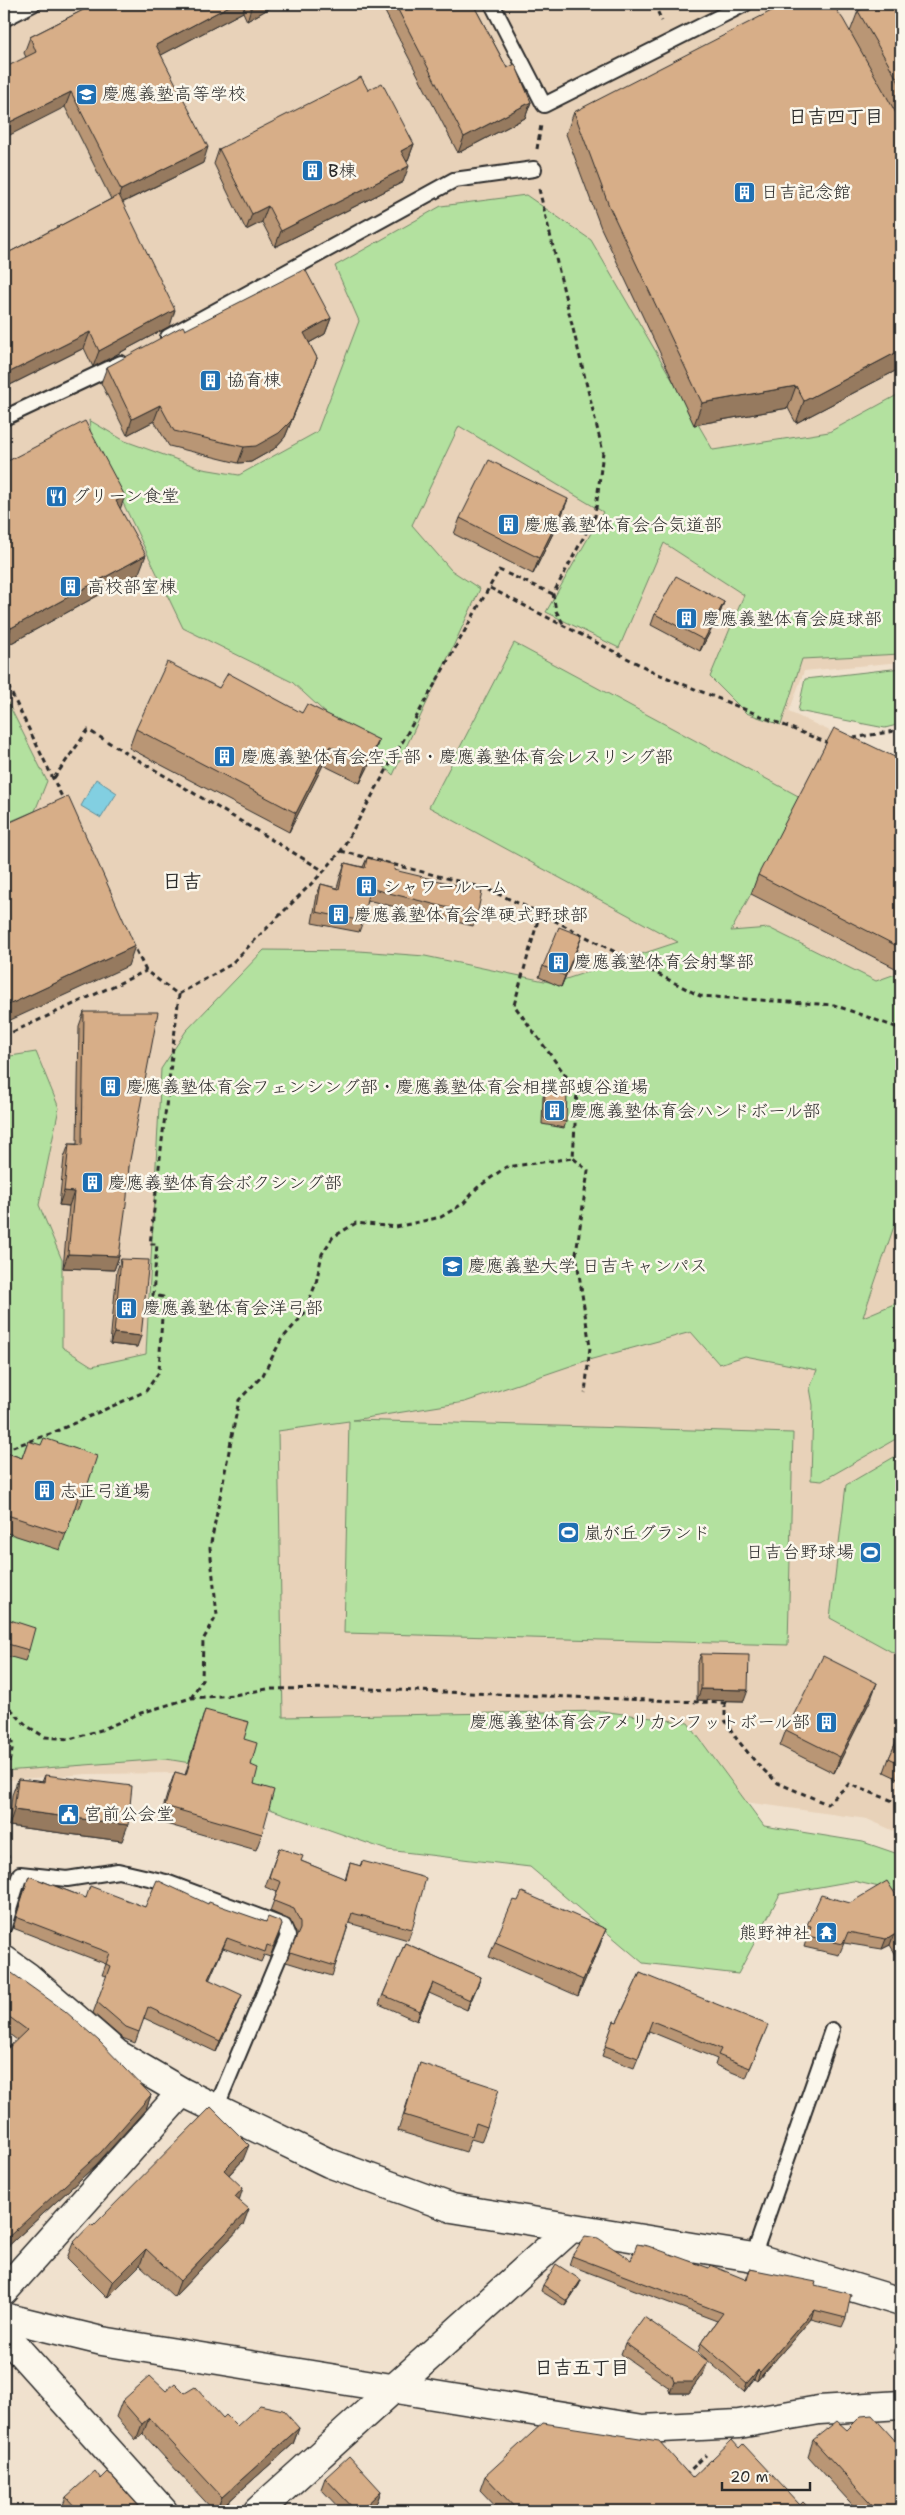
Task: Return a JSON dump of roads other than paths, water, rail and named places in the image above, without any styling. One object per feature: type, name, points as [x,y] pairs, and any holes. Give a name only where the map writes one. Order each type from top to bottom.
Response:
[{"type":"street","points":[[4,1960],[28,1977],[116,2054],[182,2092],[329,2162],[452,2208],[570,2229],[753,2257],[901,2302]]},
{"type":"street","points":[[4,2291],[182,2092]]},
{"type":"street","points":[[258,2511],[570,2229]]},
{"type":"street","points":[[4,2317],[102,2341],[643,2429],[739,2424],[819,2410],[901,2405]]},
{"type":"street","points":[[4,2334],[163,2511]]},
{"type":"lane","points":[[4,19],[33,4]]},
{"type":"lane","points":[[492,4],[544,105],[745,4]]},
{"type":"lane","points":[[158,342],[454,180],[534,169]]},
{"type":"lane","points":[[4,418],[132,357]]},
{"type":"lane","points":[[4,1926],[20,1874],[67,1878],[118,1872],[166,1882],[284,1926],[288,1936],[216,2108]]},
{"type":"lane","points":[[753,2257],[832,2030]]},
{"type":"water","points":[[96,779],[117,793],[101,818],[81,806]]},
{"type":"place","name":"慶應義塾高等学校","points":[[86,94]]},
{"type":"place","name":"B棟","points":[[312,171]]},
{"type":"place","name":"日吉記念館","points":[[745,192]]},
{"type":"place","name":"協育棟","points":[[211,380]]},
{"type":"place","name":"グリーン食堂","points":[[56,496]]},
{"type":"place","name":"慶應義塾体育会合気道部","points":[[508,525]]},
{"type":"place","name":"高校部室棟","points":[[71,587]]},
{"type":"place","name":"慶應義塾体育会庭球部","points":[[686,619]]},
{"type":"place","name":"慶應義塾体育会空手部・慶應義塾体育会レスリング部","points":[[225,757]]},
{"type":"place","name":"シャワールーム","points":[[367,887]]},
{"type":"place","name":"慶應義塾体育会準硬式野球部","points":[[338,915]]},
{"type":"place","name":"慶應義塾体育会射撃部","points":[[558,962]]},
{"type":"place","name":"慶應義塾体育会フェンシング部・慶應義塾体育会相撲部蝮谷道場","points":[[110,1087]]},
{"type":"place","name":"慶應義塾体育会ハンドボール部","points":[[554,1111]]},
{"type":"place","name":"慶應義塾体育会ボクシング部","points":[[92,1183]]},
{"type":"place","name":"慶應義塾大学 日吉キャンパス","points":[[452,1266]]},
{"type":"place","name":"慶應義塾体育会洋弓部","points":[[127,1308]]},
{"type":"place","name":"志正弓道場","points":[[44,1491]]},
{"type":"place","name":"嵐が丘グランド","points":[[568,1533]]},
{"type":"place","name":"日吉台野球場","points":[[870,1552]]},
{"type":"place","name":"慶應義塾体育会アメリカンフットボール部","points":[[826,1722]]},
{"type":"place","name":"宮前公会堂","points":[[68,1814]]},
{"type":"place","name":"熊野神社","points":[[827,1933]]},
{"type":"district","name":"日吉四丁目","points":[[836,116]]},
{"type":"district","name":"日吉","points":[[182,881]]},
{"type":"district","name":"日吉五丁目","points":[[582,2367]]}]
